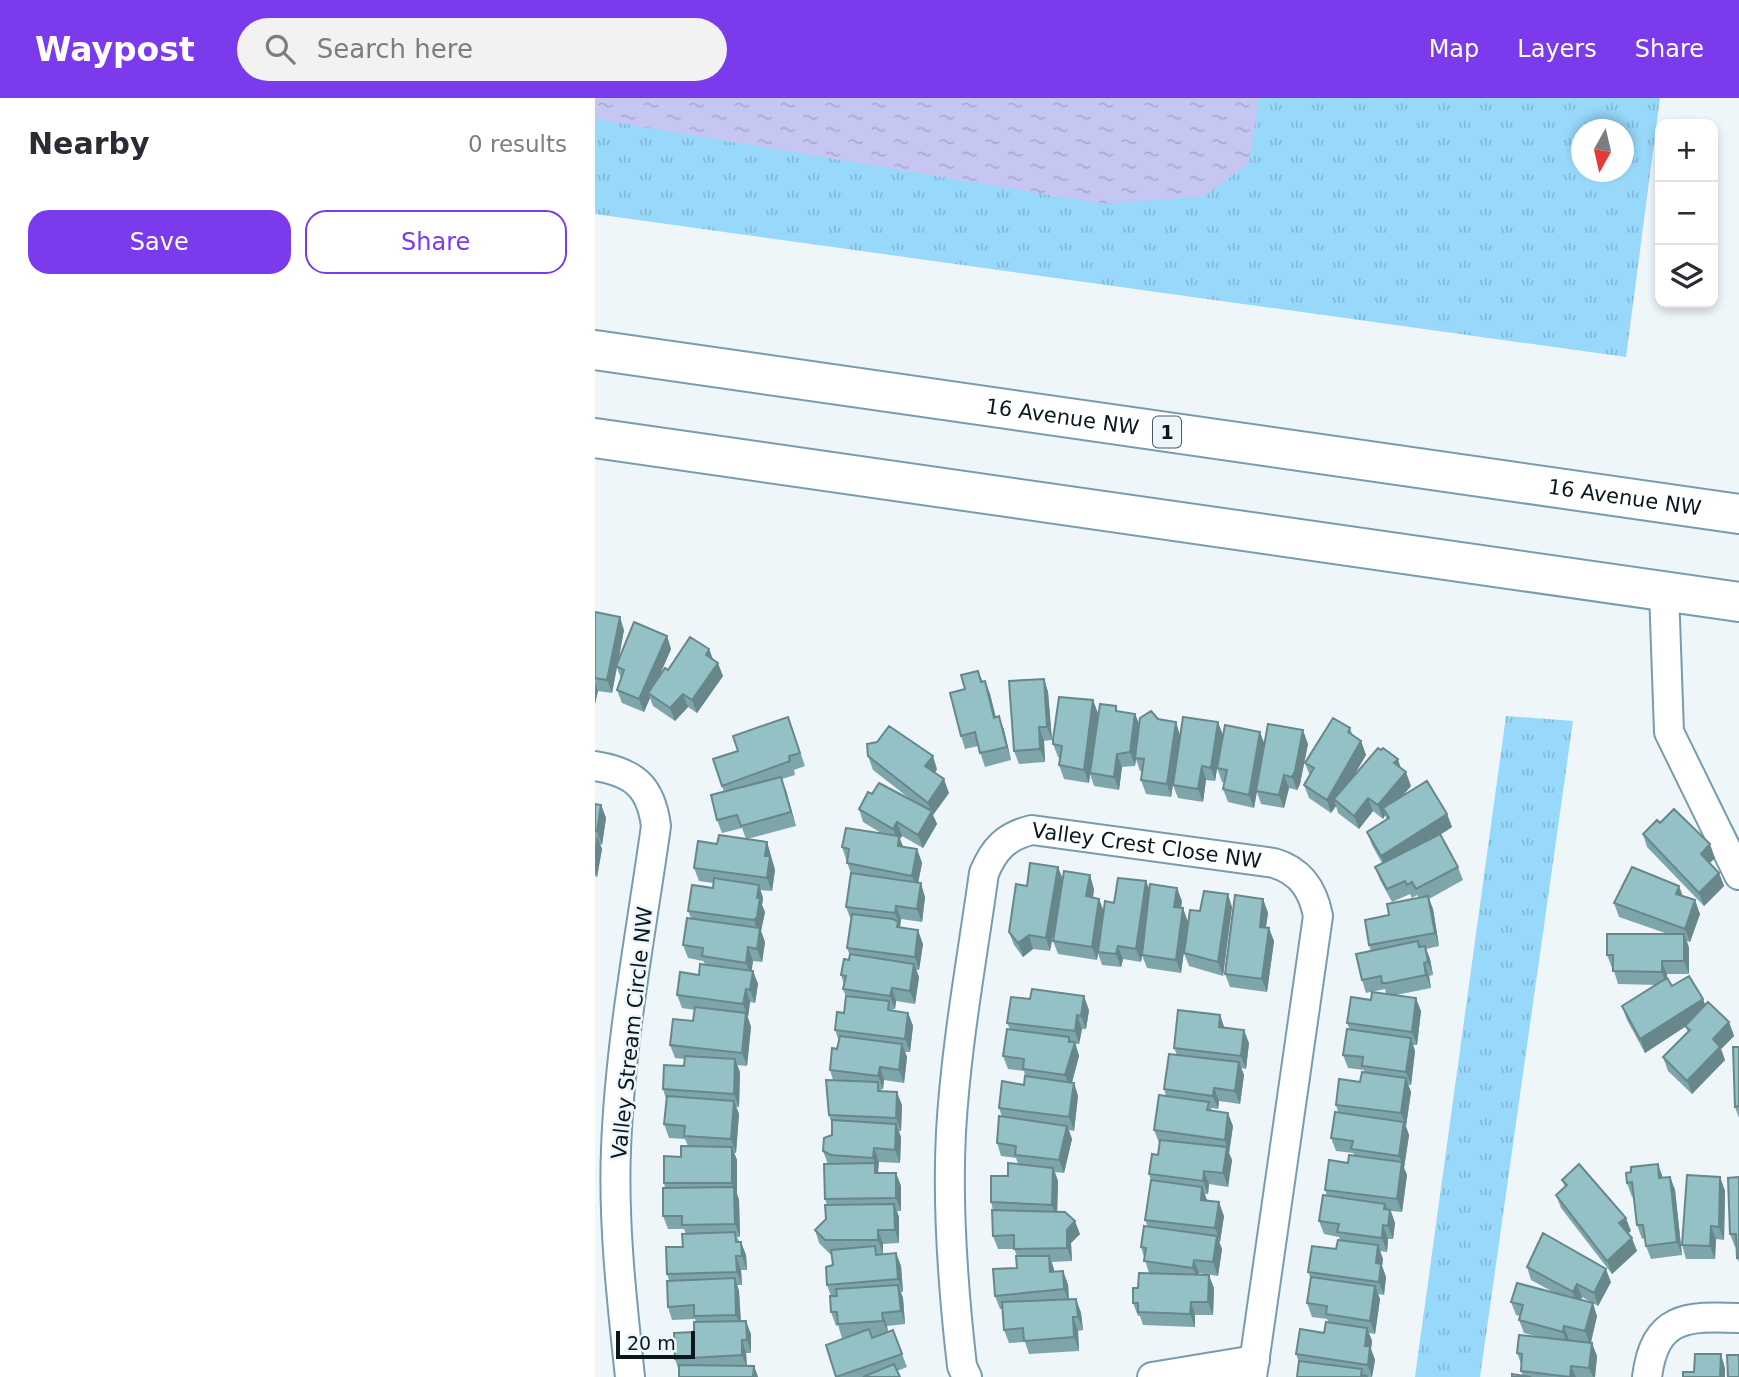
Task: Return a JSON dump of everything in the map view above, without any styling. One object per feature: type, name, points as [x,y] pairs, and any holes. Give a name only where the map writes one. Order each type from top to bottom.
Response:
[{"type":"highway","name":"16 Avenue NW","points":[[595,349],[1739,514]]},
{"type":"highway","points":[[595,438],[1739,602]]},
{"type":"street","points":[[1664,591],[1669,732],[1739,875]]},
{"type":"street","name":"Valley Stream Circle NW","points":[[595,766],[624,772],[645,789],[652,801],[656,826],[626,1043],[616,1150],[621,1294],[630,1377]]},
{"type":"street","name":"Valley Crest Close NW","points":[[967,1377],[962,1366],[950,1240],[951,1131],[961,1037],[984,873],[992,856],[1004,842],[1032,830],[1274,863],[1298,876],[1313,893],[1318,916],[1254,1368],[1152,1377]]},
{"type":"street","points":[[1647,1377],[1652,1350],[1671,1325],[1695,1317],[1739,1318]]},
{"type":"green space","points":[[595,98],[1660,98],[1657,119],[1655,119],[1626,357],[595,214]]},
{"type":"green space","points":[[1506,716],[1573,721],[1480,1377],[1415,1377]]},
{"type":"water","points":[[595,98],[1259,98],[1249,163],[1205,196],[1103,204],[595,119]]},
{"type":"building","points":[[595,612],[620,617],[607,680],[595,678]]},
{"type":"building","points":[[634,622],[667,636],[639,699],[617,690],[624,670],[616,666]]},
{"type":"building","points":[[690,637],[709,649],[706,655],[718,663],[692,700],[683,694],[670,708],[648,693],[665,668],[668,670]]},
{"type":"building","points":[[978,671],[981,682],[985,681],[994,718],[999,716],[1007,747],[980,753],[975,732],[961,736],[950,693],[965,689],[961,675]]},
{"type":"building","points":[[1044,679],[1047,727],[1039,727],[1040,749],[1014,751],[1009,681]]},
{"type":"building","points":[[1059,697],[1093,700],[1084,770],[1059,765],[1062,746],[1053,744],[1053,739]]},
{"type":"building","points":[[1100,704],[1116,706],[1116,711],[1135,714],[1130,752],[1117,754],[1114,777],[1090,773]]},
{"type":"building","points":[[1151,711],[1158,719],[1176,722],[1167,784],[1141,780],[1144,759],[1135,758],[1140,718]]},
{"type":"building","points":[[788,717],[800,753],[789,756],[790,761],[722,786],[713,759],[738,751],[733,736]]},
{"type":"building","points":[[1183,717],[1218,722],[1211,768],[1202,766],[1198,789],[1173,785]]},
{"type":"building","points":[[1333,718],[1350,728],[1348,732],[1361,741],[1327,800],[1304,785],[1314,768],[1305,763]]},
{"type":"building","points":[[1268,724],[1303,730],[1295,771],[1292,777],[1284,775],[1279,795],[1256,791]]},
{"type":"building","points":[[1225,725],[1260,732],[1249,795],[1223,789],[1227,770],[1217,768]]},
{"type":"building","points":[[889,726],[933,756],[925,766],[944,779],[928,803],[868,756],[867,744],[877,742]]},
{"type":"building","points":[[1378,748],[1383,748],[1398,759],[1394,763],[1406,772],[1378,805],[1368,798],[1354,816],[1334,799]]},
{"type":"building","points":[[781,777],[791,812],[741,826],[737,815],[717,820],[711,795]]},
{"type":"building","points":[[1427,781],[1447,814],[1381,856],[1367,832],[1389,818],[1383,808]]},
{"type":"building","points":[[879,783],[932,811],[918,835],[897,822],[893,829],[859,809],[868,792],[872,794]]},
{"type":"building","points":[[595,804],[601,805],[597,831],[595,831]]},
{"type":"building","points":[[1674,809],[1710,844],[1701,854],[1719,873],[1699,893],[1643,834],[1657,820],[1660,823]]},
{"type":"building","points":[[846,828],[899,836],[898,846],[917,849],[912,876],[847,863],[849,849],[842,847]]},
{"type":"building","points":[[1440,834],[1458,867],[1416,889],[1412,882],[1407,885],[1405,881],[1387,889],[1375,867]]},
{"type":"building","points":[[719,835],[767,842],[765,856],[770,856],[767,878],[694,868],[698,841],[717,844]]},
{"type":"building","points":[[1030,863],[1058,867],[1046,938],[1029,935],[1018,943],[1009,932],[1016,884],[1027,886]]},
{"type":"building","points":[[1632,867],[1679,886],[1676,894],[1695,900],[1685,929],[1614,903]]},
{"type":"building","points":[[1064,871],[1090,875],[1086,896],[1099,899],[1092,947],[1053,941]]},
{"type":"building","points":[[851,873],[921,883],[917,909],[896,906],[895,913],[846,907]]},
{"type":"building","points":[[714,878],[759,885],[757,917],[754,920],[688,911],[692,885],[713,888]]},
{"type":"building","points":[[1118,878],[1146,881],[1136,949],[1118,946],[1116,954],[1098,952],[1105,901],[1114,903]]},
{"type":"building","points":[[1150,884],[1177,888],[1174,907],[1183,908],[1176,960],[1142,955]]},
{"type":"building","points":[[1204,891],[1228,894],[1218,962],[1184,953],[1190,910],[1200,911]]},
{"type":"building","points":[[1235,895],[1263,899],[1260,927],[1269,928],[1262,979],[1225,974]]},
{"type":"building","points":[[1428,896],[1435,933],[1369,945],[1365,920],[1389,915],[1387,904]]},
{"type":"building","points":[[852,914],[893,919],[898,922],[897,927],[918,930],[915,957],[847,948]]},
{"type":"building","points":[[687,918],[760,928],[757,949],[748,947],[746,963],[702,956],[703,948],[683,945]]},
{"type":"building","points":[[1607,934],[1684,934],[1684,961],[1662,961],[1662,972],[1613,971],[1613,955],[1607,955]]},
{"type":"building","points":[[1418,941],[1419,947],[1425,946],[1428,962],[1424,963],[1426,975],[1387,983],[1382,983],[1381,976],[1362,980],[1356,954]]},
{"type":"building","points":[[850,954],[914,964],[910,991],[892,988],[890,996],[843,989],[846,976],[841,975],[844,959],[849,960]]},
{"type":"building","points":[[700,964],[753,971],[750,990],[746,989],[743,1004],[677,995],[680,972],[699,975]]},
{"type":"building","points":[[1689,976],[1703,999],[1640,1039],[1622,1006],[1667,978],[1672,986]]},
{"type":"building","points":[[1032,989],[1084,996],[1075,1031],[1007,1023],[1011,997],[1030,999]]},
{"type":"building","points":[[1372,992],[1416,998],[1412,1032],[1347,1023],[1351,997],[1371,1000]]},
{"type":"building","points":[[846,996],[889,1001],[888,1010],[908,1013],[905,1039],[835,1030],[837,1012],[844,1013]]},
{"type":"building","points":[[1708,1002],[1729,1022],[1713,1039],[1720,1047],[1687,1081],[1663,1057],[1690,1030],[1685,1026]]},
{"type":"building","points":[[695,1007],[746,1013],[742,1053],[670,1045],[673,1019],[693,1021]]},
{"type":"building","points":[[1178,1010],[1220,1015],[1219,1027],[1244,1030],[1241,1056],[1174,1048]]},
{"type":"building","points":[[1007,1029],[1069,1037],[1069,1042],[1075,1042],[1065,1075],[1023,1069],[1024,1059],[1003,1056]]},
{"type":"building","points":[[1347,1029],[1411,1038],[1406,1072],[1362,1066],[1363,1057],[1343,1055]]},
{"type":"building","points":[[840,1036],[902,1044],[899,1070],[880,1067],[878,1076],[830,1070],[832,1048],[837,1049]]},
{"type":"building","points":[[1733,1047],[1739,1047],[1739,1106],[1735,1107]]},
{"type":"building","points":[[1169,1054],[1239,1062],[1235,1091],[1214,1088],[1213,1096],[1164,1089]]},
{"type":"building","points":[[685,1056],[735,1059],[734,1094],[663,1089],[664,1065],[684,1066]]},
{"type":"building","points":[[1362,1072],[1406,1078],[1401,1113],[1336,1105],[1339,1079],[1360,1082]]},
{"type":"building","points":[[1025,1076],[1074,1083],[1069,1117],[999,1108],[1002,1081],[1024,1085]]},
{"type":"building","points":[[826,1080],[878,1082],[878,1091],[897,1092],[896,1118],[829,1115]]},
{"type":"building","points":[[1159,1095],[1209,1102],[1207,1110],[1228,1113],[1225,1140],[1154,1130]]},
{"type":"building","points":[[667,1096],[734,1101],[731,1139],[684,1136],[685,1126],[664,1124]]},
{"type":"building","points":[[1335,1112],[1404,1122],[1399,1156],[1351,1149],[1353,1141],[1331,1138]]},
{"type":"building","points":[[999,1116],[1067,1126],[1059,1160],[1015,1155],[1016,1146],[997,1143]]},
{"type":"building","points":[[832,1120],[896,1124],[895,1150],[874,1148],[873,1158],[831,1155],[823,1151],[824,1138],[832,1135]]},
{"type":"building","points":[[1160,1140],[1227,1147],[1223,1173],[1204,1171],[1203,1181],[1149,1174],[1152,1154],[1158,1155]]},
{"type":"building","points":[[681,1146],[732,1147],[732,1183],[664,1183],[664,1156],[681,1157]]},
{"type":"building","points":[[1349,1155],[1402,1162],[1397,1199],[1325,1190],[1329,1160],[1348,1163]]},
{"type":"building","points":[[875,1163],[875,1173],[896,1173],[896,1198],[825,1199],[824,1164]]},
{"type":"building","points":[[1008,1163],[1053,1168],[1052,1205],[991,1202],[991,1176],[1008,1176]]},
{"type":"building","points":[[1579,1164],[1626,1218],[1619,1223],[1632,1238],[1607,1261],[1556,1195],[1567,1185],[1562,1180]]},
{"type":"building","points":[[1658,1164],[1659,1178],[1670,1177],[1677,1242],[1646,1246],[1643,1225],[1637,1225],[1632,1182],[1627,1183],[1626,1173],[1631,1172],[1631,1167]]},
{"type":"building","points":[[1687,1175],[1720,1177],[1719,1227],[1711,1226],[1710,1246],[1682,1245]]},
{"type":"building","points":[[1739,1177],[1737,1258],[1736,1234],[1730,1234],[1728,1178]]},
{"type":"building","points":[[1151,1180],[1202,1187],[1201,1200],[1219,1202],[1215,1228],[1145,1220]]},
{"type":"building","points":[[734,1187],[735,1224],[682,1225],[682,1216],[663,1216],[663,1188]]},
{"type":"building","points":[[1323,1195],[1385,1204],[1384,1209],[1390,1210],[1388,1226],[1383,1225],[1382,1238],[1337,1232],[1339,1224],[1319,1221]]},
{"type":"building","points":[[894,1204],[895,1230],[878,1230],[878,1240],[825,1240],[815,1230],[826,1219],[825,1205]]},
{"type":"building","points":[[992,1210],[1065,1212],[1075,1221],[1067,1230],[1067,1248],[1014,1249],[1014,1235],[993,1236]]},
{"type":"building","points":[[1144,1226],[1217,1236],[1213,1262],[1194,1260],[1193,1268],[1144,1261],[1146,1248],[1141,1247]]},
{"type":"building","points":[[735,1232],[736,1242],[741,1242],[742,1256],[736,1256],[737,1272],[667,1274],[666,1247],[683,1247],[682,1234]]},
{"type":"building","points":[[1543,1233],[1606,1269],[1594,1293],[1577,1284],[1573,1292],[1527,1267]]},
{"type":"building","points":[[1338,1240],[1378,1245],[1376,1263],[1381,1264],[1379,1282],[1308,1272],[1312,1246],[1336,1249]]},
{"type":"building","points":[[875,1246],[876,1255],[896,1253],[898,1279],[827,1285],[826,1267],[833,1265],[831,1250]]},
{"type":"building","points":[[1016,1256],[1049,1256],[1050,1272],[1063,1271],[1064,1289],[995,1296],[993,1269],[1017,1268]]},
{"type":"building","points":[[1139,1273],[1209,1275],[1208,1302],[1191,1302],[1190,1314],[1138,1312],[1138,1303],[1133,1303],[1133,1288],[1138,1288]]},
{"type":"building","points":[[1311,1277],[1375,1286],[1370,1321],[1326,1314],[1327,1306],[1307,1303]]},
{"type":"building","points":[[735,1278],[736,1315],[694,1316],[694,1305],[668,1307],[667,1281]]},
{"type":"building","points":[[1517,1283],[1593,1303],[1585,1331],[1564,1326],[1563,1332],[1519,1320],[1523,1305],[1511,1302]]},
{"type":"building","points":[[898,1285],[901,1311],[882,1313],[883,1321],[838,1324],[837,1312],[831,1312],[830,1296],[837,1296],[836,1289]]},
{"type":"building","points":[[1076,1299],[1078,1317],[1073,1317],[1074,1337],[1024,1341],[1023,1328],[1004,1330],[1002,1302]]},
{"type":"building","points":[[746,1321],[747,1340],[742,1340],[742,1355],[675,1359],[674,1333],[694,1332],[694,1322]]},
{"type":"building","points":[[1326,1322],[1367,1328],[1365,1346],[1370,1346],[1368,1365],[1296,1354],[1300,1329],[1324,1333]]},
{"type":"building","points":[[869,1329],[872,1338],[893,1330],[902,1354],[836,1377],[826,1345]]},
{"type":"building","points":[[1519,1335],[1592,1343],[1589,1368],[1571,1366],[1570,1377],[1521,1371],[1522,1354],[1517,1353]]},
{"type":"building","points":[[1695,1354],[1721,1354],[1720,1377],[1683,1377],[1683,1372],[1694,1372]]},
{"type":"building","points":[[1727,1355],[1739,1355],[1739,1377],[1728,1377]]},
{"type":"building","points":[[1299,1361],[1362,1369],[1361,1375],[1367,1377],[1297,1377]]},
{"type":"building","points":[[894,1364],[900,1377],[863,1377]]},
{"type":"building","points":[[679,1365],[754,1366],[753,1377],[679,1377]]}]
